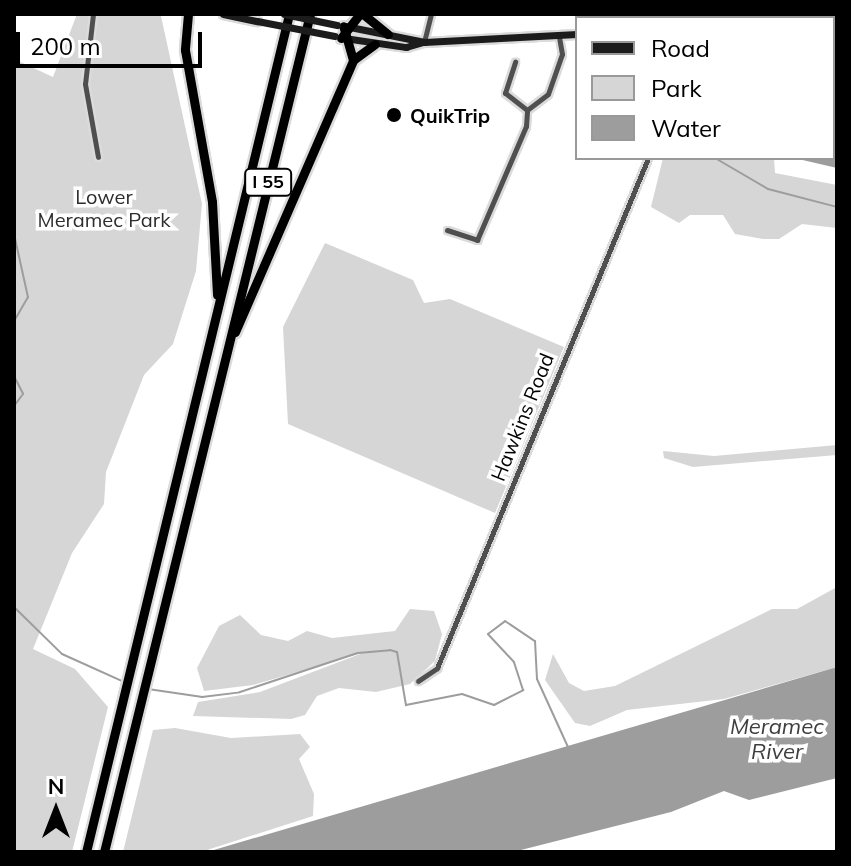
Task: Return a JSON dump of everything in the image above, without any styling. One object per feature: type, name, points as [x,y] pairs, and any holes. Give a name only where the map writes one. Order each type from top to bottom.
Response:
[{"type":"highway","points":[[178,14],[183,26],[212,202],[217,305]]},
{"type":"highway","points":[[183,26],[188,14]]},
{"type":"highway","name":"I 55","points":[[86,852],[286,14]]},
{"type":"highway","name":"I 55","points":[[104,852],[310,14]]},
{"type":"highway","points":[[353,60],[344,32],[361,14],[388,34]]},
{"type":"highway","points":[[227,350],[353,60],[375,44]]},
{"type":"main road","points":[[223,14],[344,32],[388,34],[424,42]]},
{"type":"main road","points":[[286,14],[375,44],[575,34]]},
{"type":"street","points":[[93,14],[85,84],[98,157]]},
{"type":"street","points":[[424,42],[431,14]]},
{"type":"street","points":[[447,230],[477,240],[527,110],[548,94],[562,54],[559,37]]},
{"type":"street","points":[[515,62],[506,96],[527,110]]},
{"type":"street","name":"Hawkins Road","points":[[418,681],[437,668],[626,219],[647,160]]},
{"type":"green space","name":"Lower Meramec Park","points":[[77,14],[161,16],[202,204],[196,271],[173,344],[144,375],[106,472],[104,504],[72,553],[33,649],[75,669],[108,707],[72,852],[14,852],[14,59],[53,77]]},
{"type":"green space","points":[[663,160],[774,160],[775,173],[837,185],[837,228],[802,224],[779,239],[735,234],[723,215],[690,215],[679,223],[651,207]]},
{"type":"green space","points":[[325,243],[413,280],[424,303],[450,299],[564,347],[495,513],[288,424],[283,327]]},
{"type":"green space","points":[[837,445],[837,455],[693,467],[664,458],[663,451],[714,456]]},
{"type":"green space","points":[[837,587],[837,667],[724,699],[627,710],[590,726],[575,723],[545,680],[553,654],[569,683],[584,691],[615,686],[772,609],[797,609]]},
{"type":"green space","points":[[410,609],[434,611],[442,634],[435,661],[410,684],[376,692],[339,688],[317,696],[305,715],[291,719],[193,716],[198,702],[260,692],[368,651],[253,685],[204,691],[197,668],[219,626],[240,615],[261,635],[288,641],[307,631],[332,638],[395,631]]},
{"type":"green space","points":[[175,728],[231,738],[300,734],[310,747],[299,759],[314,794],[313,816],[207,850],[123,852],[153,730]]},
{"type":"water","points":[[835,73],[837,73],[837,168],[803,160],[835,160]]},
{"type":"water","name":"Meramec River","points":[[837,667],[837,778],[749,800],[724,791],[671,812],[513,852],[207,852]]},
{"type":"waterway","points":[[718,160],[768,189],[837,207]]},
{"type":"waterway","points":[[14,234],[28,297],[14,321]]},
{"type":"waterway","points":[[14,376],[23,394],[14,406]]},
{"type":"waterway","points":[[14,607],[62,654],[122,681]]},
{"type":"waterway","points":[[148,689],[202,697],[240,692],[358,653],[390,650],[397,652],[406,705],[462,694],[494,705],[523,690],[514,662],[488,634],[505,621],[535,641],[537,679],[568,747]]},
{"type":"place","name":"QuikTrip","points":[[394,115]]}]
